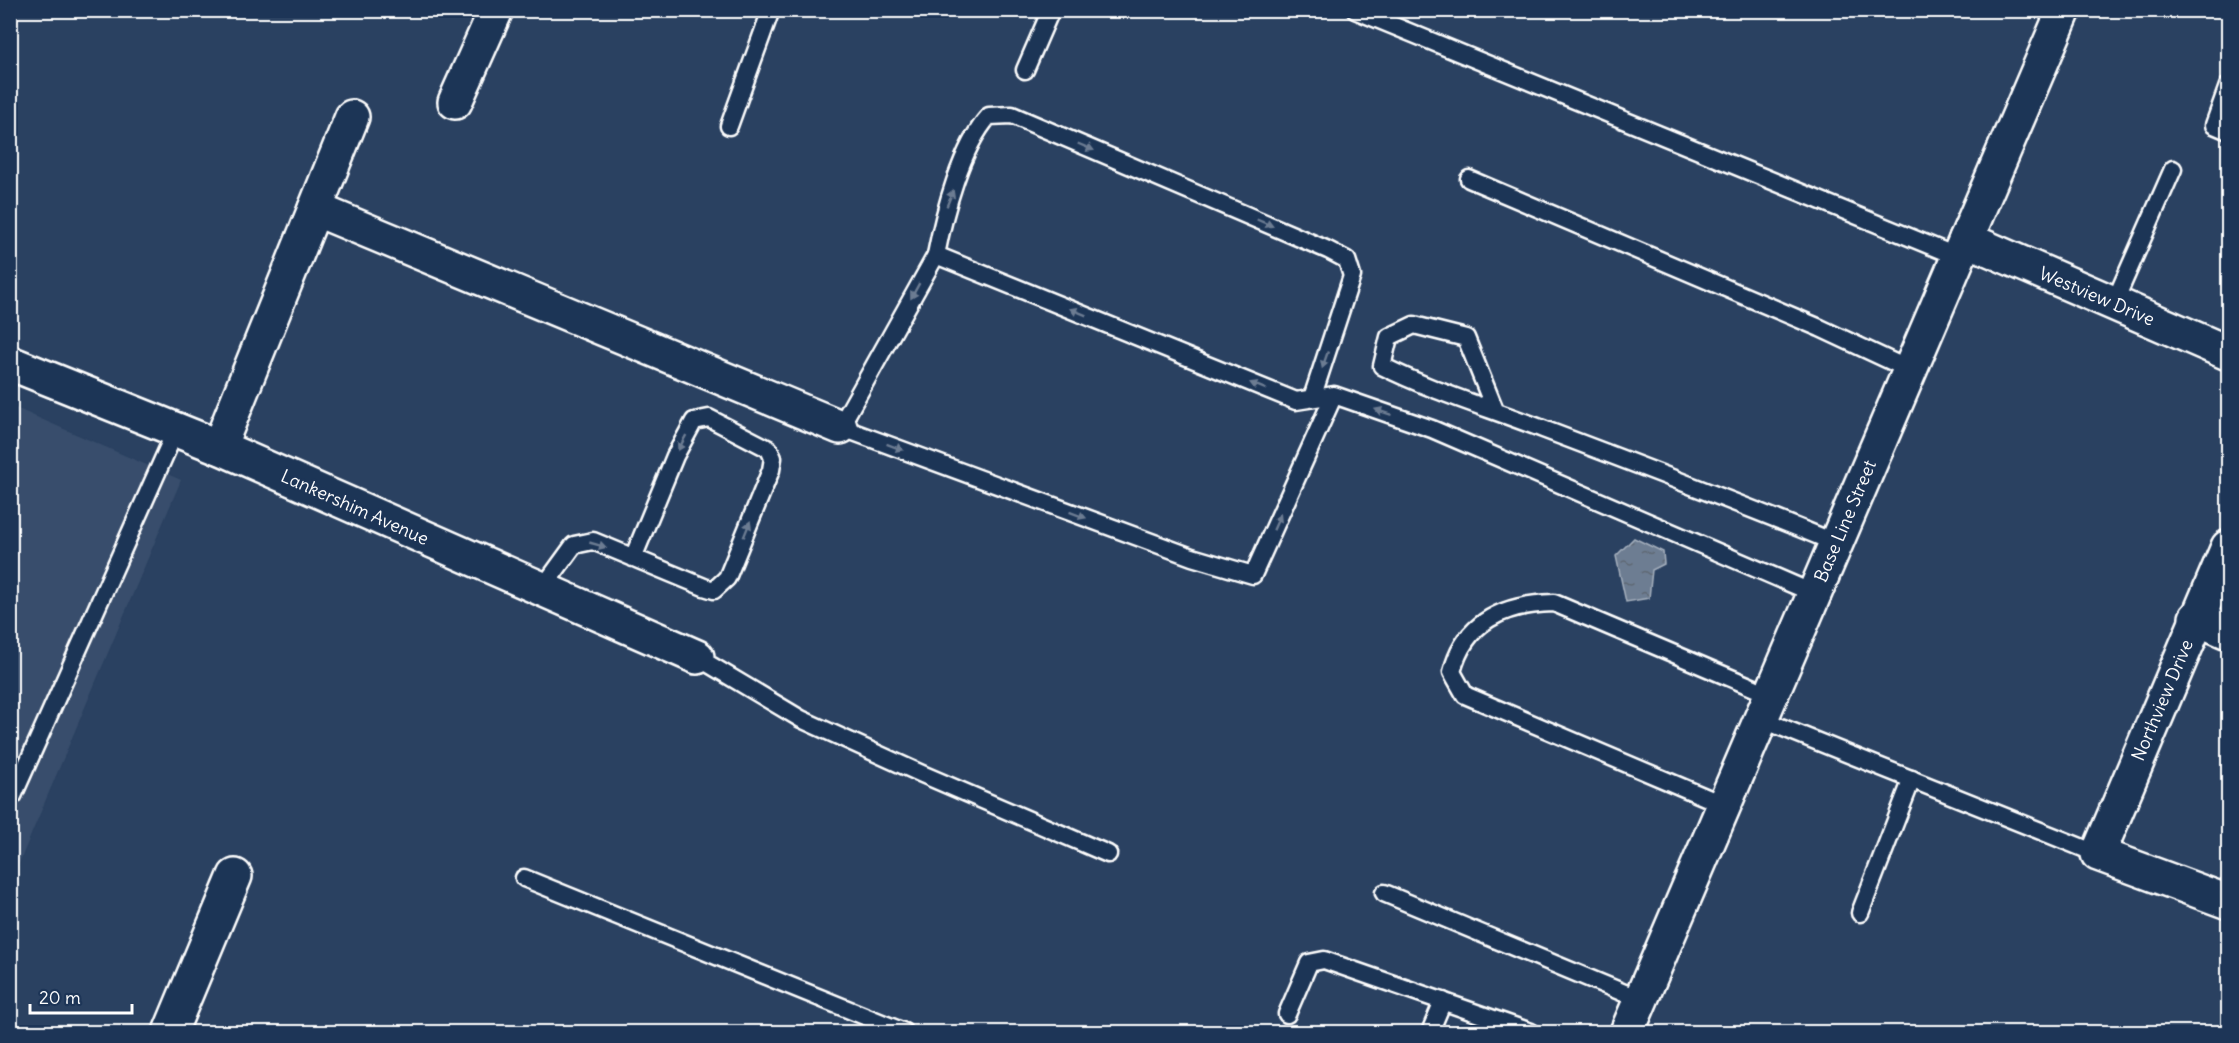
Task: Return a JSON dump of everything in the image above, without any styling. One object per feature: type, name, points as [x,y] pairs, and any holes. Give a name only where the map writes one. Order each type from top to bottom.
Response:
[{"type":"street","points":[[455,102],[496,10]]},
{"type":"street","name":"Base Line Street","points":[[1627,1032],[2064,10]]},
{"type":"street","points":[[219,447],[352,117]]},
{"type":"street","points":[[315,209],[840,427]]},
{"type":"street","name":"Westview Drive","points":[[1962,248],[2114,303],[2229,353]]},
{"type":"street","name":"Lankershim Avenue","points":[[10,363],[219,447],[697,657]]},
{"type":"street","name":"Northview Drive","points":[[2098,854],[2196,618],[2229,547]]},
{"type":"street","points":[[2196,618],[2229,632]]},
{"type":"street","points":[[2098,854],[2229,902]]},
{"type":"street","points":[[170,1032],[235,876]]},
{"type":"lane","points":[[729,126],[771,10]]},
{"type":"lane","points":[[1025,70],[1051,10]]},
{"type":"lane","points":[[1355,10],[1962,248]]},
{"type":"lane","points":[[2229,86],[2214,125],[2229,131]]},
{"type":"lane","points":[[1312,398],[1352,276],[1347,260],[1012,115],[989,116],[977,129],[945,209],[936,255],[840,427],[1192,557],[1253,575],[1334,395]]},
{"type":"lane","points":[[2114,303],[2173,169]]},
{"type":"lane","points":[[1469,179],[1820,328],[1910,370]]},
{"type":"lane","points":[[936,255],[1296,401],[1334,395],[1432,429],[1815,594]]},
{"type":"lane","points":[[1495,410],[1466,338],[1414,325],[1389,337],[1382,366],[1422,386],[1495,410],[1733,500],[1836,543]]},
{"type":"lane","points":[[542,589],[574,545],[593,541],[633,558],[704,587],[714,590],[727,578],[771,470],[773,458],[769,449],[709,418],[694,421],[675,456],[633,558]]},
{"type":"lane","points":[[10,795],[13,796],[176,430]]},
{"type":"lane","points":[[1724,805],[1465,694],[1452,672],[1457,652],[1480,624],[1495,616],[1526,604],[1554,603],[1912,779],[2098,854]]},
{"type":"lane","points":[[697,657],[801,719],[1108,854]]},
{"type":"lane","points":[[1860,914],[1912,779]]},
{"type":"lane","points":[[524,878],[904,1032]]},
{"type":"lane","points":[[1384,893],[1641,1000]]},
{"type":"lane","points":[[1287,1014],[1309,963],[1324,960],[1531,1032]]},
{"type":"lane","points":[[1430,1032],[1443,1001]]},
{"type":"shaded area","points":[[11,406],[181,480],[11,882]]},
{"type":"water","points":[[1634,538],[1663,552],[1664,564],[1652,570],[1649,598],[1626,602],[1616,556]]}]
